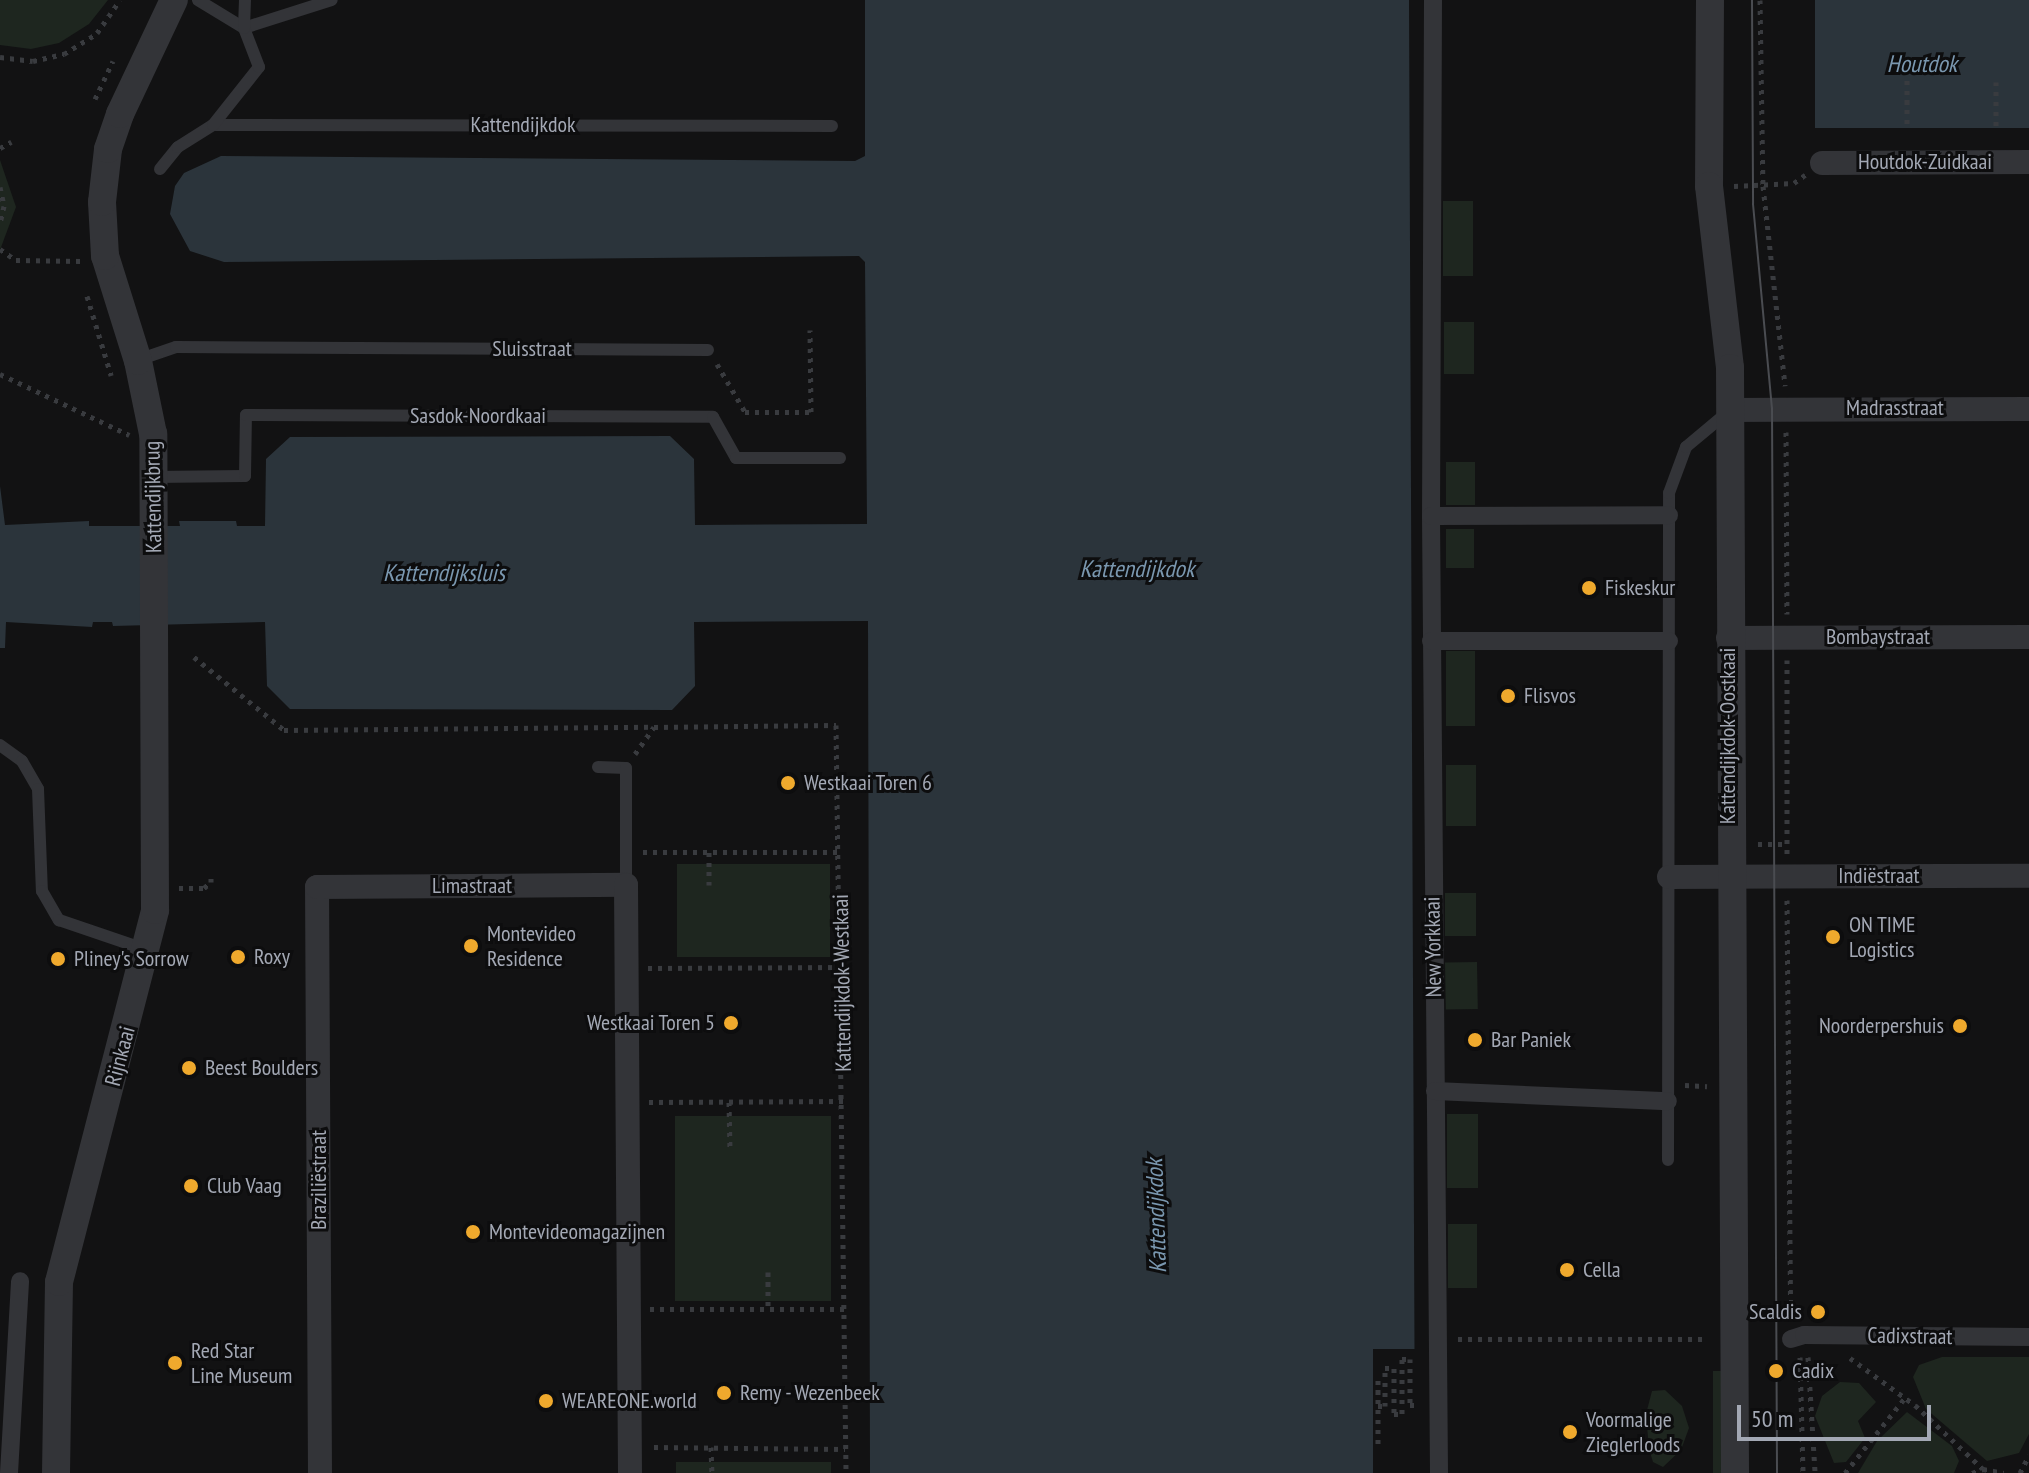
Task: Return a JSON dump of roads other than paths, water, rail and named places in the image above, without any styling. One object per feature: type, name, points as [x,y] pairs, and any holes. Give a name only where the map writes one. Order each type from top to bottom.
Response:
[{"type":"street","name":"Kattendijkbrug","points":[[155,635],[153,434],[138,361],[105,256],[102,202],[108,149],[174,0]]},
{"type":"street","name":"New Yorkkaai","points":[[1433,0],[1431,641],[1439,1473]]},
{"type":"street","name":"Kattendijkdok-Oostkaai","points":[[1710,0],[1709,186],[1730,410],[1729,876],[1735,1473]]},
{"type":"street","name":"Houtdok-Zuidkaai","points":[[1822,163],[2029,162]]},
{"type":"street","name":"Madrasstraat","points":[[1730,410],[2029,409]]},
{"type":"street","points":[[1431,516],[1669,515]]},
{"type":"street","name":"Rijnkaai","points":[[56,1473],[59,1282],[147,949],[155,888],[155,635]]},
{"type":"street","name":"Bombaystraat","points":[[1728,638],[2029,637]]},
{"type":"street","points":[[1431,641],[1669,641]]},
{"type":"street","name":"Indiëstraat","points":[[1669,877],[2029,876]]},
{"type":"street","points":[[626,885],[630,1473]]},
{"type":"street","name":"Limastraat","points":[[317,887],[626,885]]},
{"type":"street","name":"Braziliëstraat","points":[[317,887],[320,1473]]},
{"type":"street","points":[[1435,1091],[1668,1101]]},
{"type":"street","points":[[9,1473],[20,1281]]},
{"type":"street","name":"Cadixstraat","points":[[1800,1337],[2029,1337]]},
{"type":"lane","points":[[198,0],[244,28],[332,0]]},
{"type":"lane","points":[[160,169],[178,147],[213,125],[259,67],[244,28],[245,0]]},
{"type":"lane","name":"Kattendijkdok","points":[[213,125],[832,126]]},
{"type":"lane","name":"Sluisstraat","points":[[138,361],[176,347],[708,350]]},
{"type":"lane","points":[[1668,1160],[1669,515],[1673,469],[1686,447],[1730,410]]},
{"type":"lane","name":"Sasdok-Noordkaai","points":[[153,477],[245,476],[246,415],[713,417],[736,458],[840,458]]},
{"type":"lane","points":[[0,745],[22,761],[38,789],[42,891],[59,920],[147,949]]},
{"type":"lane","points":[[598,767],[626,768],[626,885]]},
{"type":"water","name":"Kattendijkdok","points":[[865,0],[1409,0],[1415,1473],[870,1473],[868,621],[694,622],[695,686],[672,710],[290,709],[267,686],[265,622],[113,626],[112,622],[93,622],[92,627],[6,622],[5,648],[0,648],[0,486],[5,525],[89,521],[89,526],[180,526],[179,521],[236,521],[237,526],[265,526],[266,459],[290,437],[670,436],[694,459],[695,525],[867,524],[865,262],[859,256],[224,262],[190,251],[170,214],[175,186],[184,173],[221,156],[855,161],[865,156]]},
{"type":"water","name":"Houtdok","points":[[1815,0],[2029,0],[2029,128],[1815,128]]},
{"type":"tram line","points":[[1752,0],[1753,204],[1772,408],[1777,1473]]},
{"type":"place","name":"Fiskeskur","points":[[1589,588]]},
{"type":"place","name":"Flisvos","points":[[1508,696]]},
{"type":"place","name":"Westkaai Toren 6","points":[[788,783]]},
{"type":"place","name":"ON TIME Logistics","points":[[1833,937]]},
{"type":"place","name":"Montevideo Residence","points":[[471,946]]},
{"type":"place","name":"Roxy","points":[[238,957]]},
{"type":"place","name":"Pliney's Sorrow","points":[[58,959]]},
{"type":"place","name":"Westkaai Toren 5","points":[[731,1023]]},
{"type":"place","name":"Noorderpershuis","points":[[1960,1026]]},
{"type":"place","name":"Bar Paniek","points":[[1475,1040]]},
{"type":"place","name":"Beest Boulders","points":[[189,1068]]},
{"type":"place","name":"Club Vaag","points":[[191,1186]]},
{"type":"place","name":"Montevideomagazijnen","points":[[473,1232]]},
{"type":"place","name":"Cella","points":[[1567,1270]]},
{"type":"place","name":"Scaldis","points":[[1818,1312]]},
{"type":"place","name":"Red Star Line Museum","points":[[175,1363]]},
{"type":"place","name":"Cadix","points":[[1776,1371]]},
{"type":"place","name":"Remy - Wezenbeek","points":[[724,1393]]},
{"type":"place","name":"WEAREONE.world","points":[[546,1401]]},
{"type":"place","name":"Voormalige Zieglerloods","points":[[1570,1432]]},
{"type":"water label","name":"Kattendijksluis","points":[[444,573]]}]
